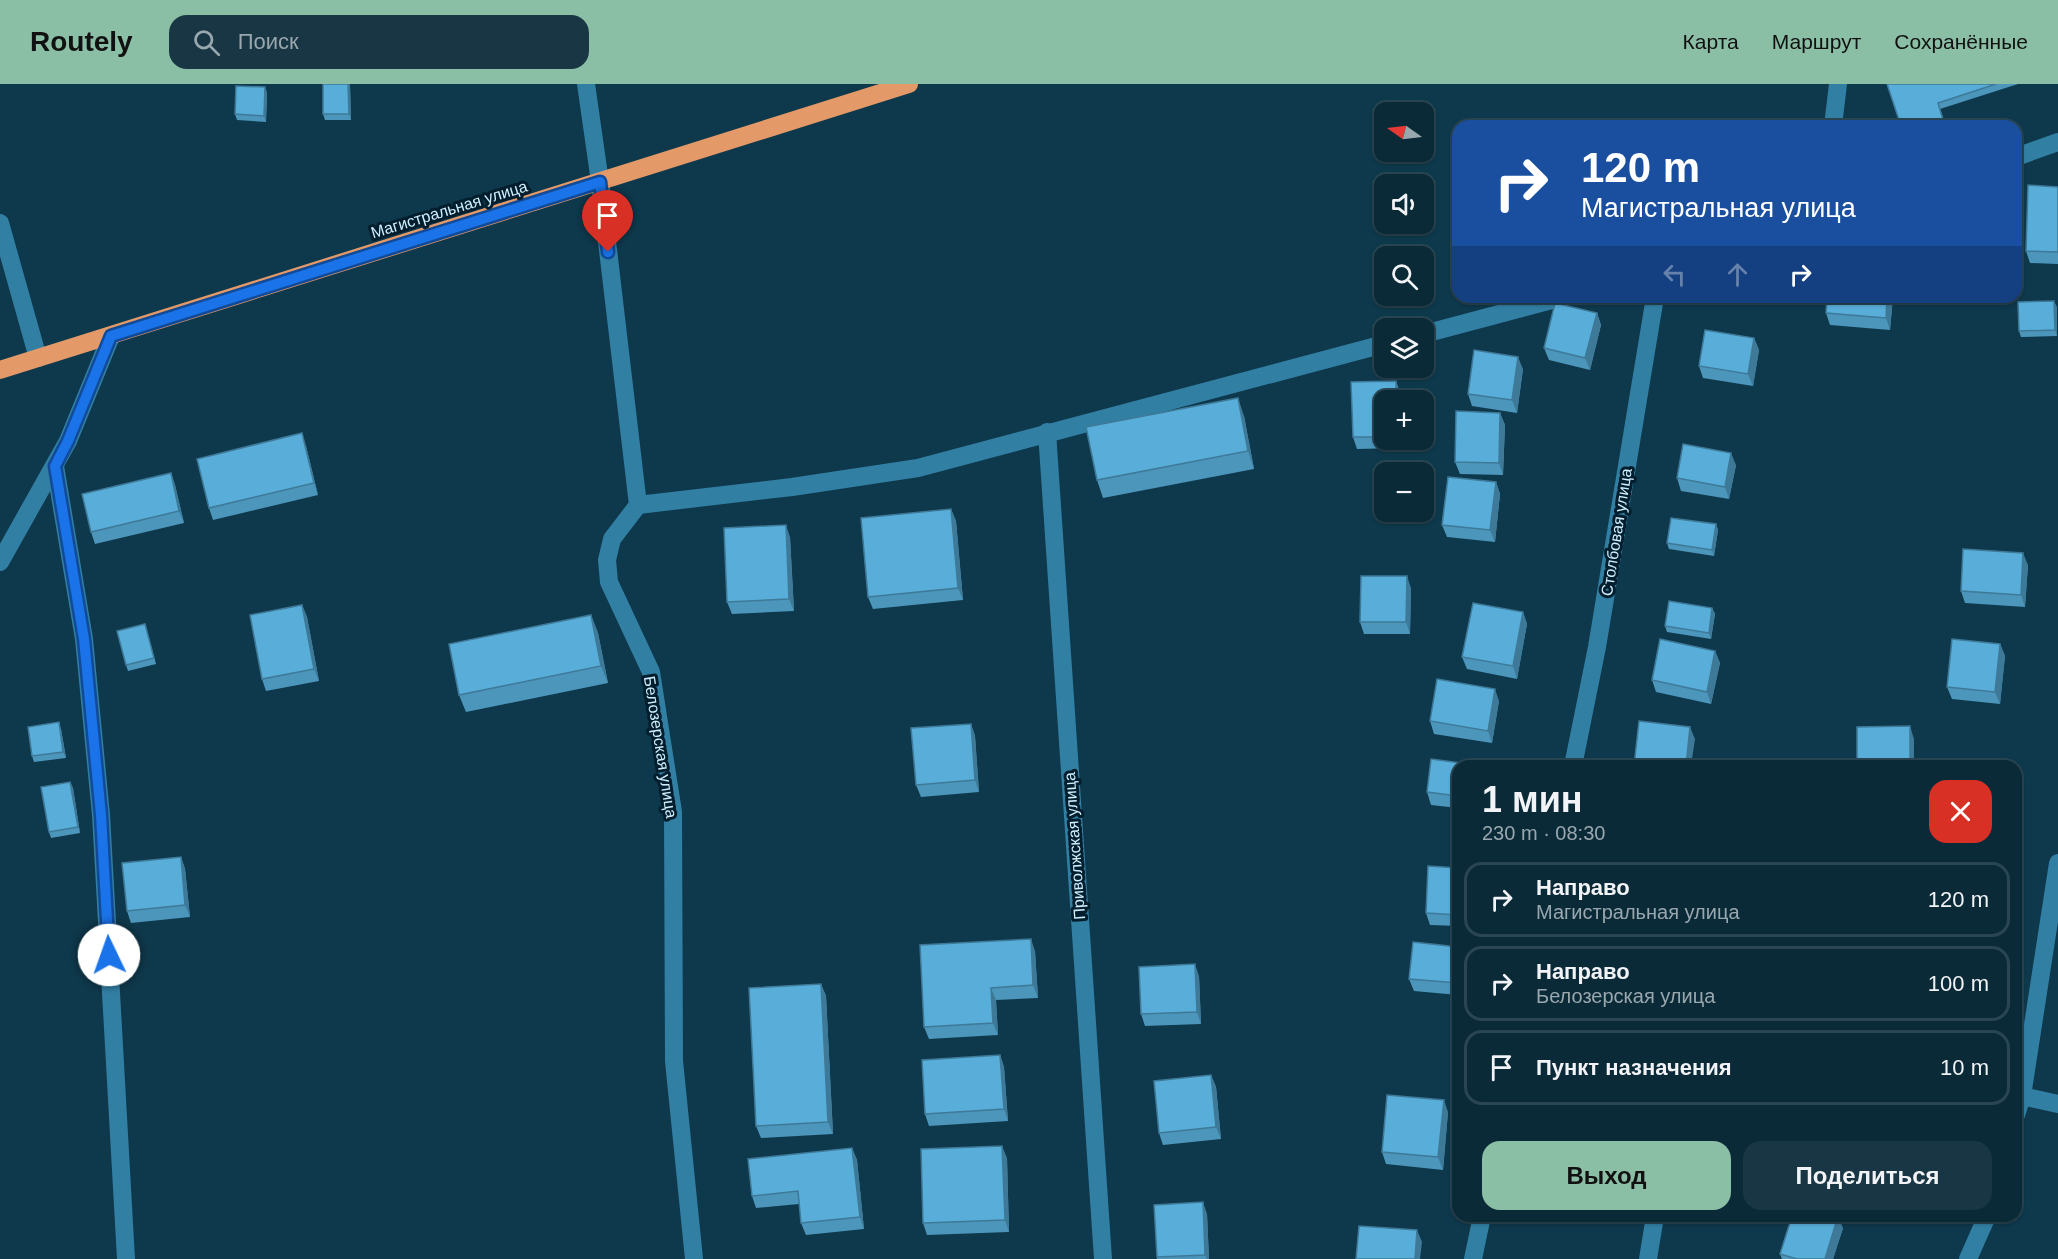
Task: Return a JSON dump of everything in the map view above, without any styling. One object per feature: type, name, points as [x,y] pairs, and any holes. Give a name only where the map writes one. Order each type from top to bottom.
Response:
[{"type":"highway","name":"Магистральная улица","points":[[0,370],[909,84]]},
{"type":"street","points":[[586,84],[600,182],[638,505],[792,487],[918,468],[1374,347]]},
{"type":"street","points":[[1834,120],[1838,84]]},
{"type":"street","points":[[2022,154],[2058,142]]},
{"type":"street","points":[[0,224],[38,358]]},
{"type":"street","points":[[1434,331],[1540,303]]},
{"type":"street","name":"Столбовая улица","points":[[1574,760],[1597,647],[1653,303]]},
{"type":"street","points":[[0,562],[68,441],[111,336]]},
{"type":"street","name":"Приволжская улица","points":[[1047,432],[1103,1259]]},
{"type":"street","points":[[55,466],[84,639],[99,791],[126,1259]]},
{"type":"street","name":"Белозерская улица","points":[[638,505],[612,539],[607,560],[609,582],[651,672],[673,812],[674,1061],[694,1259]]},
{"type":"street","points":[[2058,865],[2022,1096],[2058,1104]]},
{"type":"street","points":[[1473,1259],[1481,1222]]},
{"type":"street","points":[[1648,1259],[1654,1222]]},
{"type":"street","points":[[1968,1259],[1984,1222]]},
{"type":"building","points":[[323,84],[348,84],[349,114],[323,114]]},
{"type":"building","points":[[1887,84],[1996,84],[1938,103],[1943,120],[1899,120]]},
{"type":"building","points":[[236,86],[265,87],[264,116],[235,114]]},
{"type":"building","points":[[2028,185],[2058,187],[2058,252],[2026,251]]},
{"type":"building","points":[[2054,301],[2055,330],[2019,331],[2018,303]]},
{"type":"building","points":[[1555,303],[1597,313],[1585,358],[1544,348]]},
{"type":"building","points":[[1827,303],[1887,303],[1886,318],[1826,313]]},
{"type":"building","points":[[1705,330],[1754,338],[1748,374],[1699,366]]},
{"type":"building","points":[[1474,350],[1518,357],[1512,400],[1468,394]]},
{"type":"building","points":[[1396,381],[1396,390],[1374,390],[1374,437],[1353,437],[1351,382]]},
{"type":"building","points":[[1238,398],[1248,451],[1097,480],[1086,427]]},
{"type":"building","points":[[1456,411],[1500,413],[1499,463],[1455,462]]},
{"type":"building","points":[[302,433],[314,483],[209,508],[197,459]]},
{"type":"building","points":[[1683,444],[1731,453],[1725,487],[1677,478]]},
{"type":"building","points":[[171,473],[179,511],[91,532],[82,494]]},
{"type":"building","points":[[1448,477],[1496,482],[1490,530],[1442,525]]},
{"type":"building","points":[[951,509],[958,588],[868,597],[861,518]]},
{"type":"building","points":[[1671,518],[1716,524],[1712,550],[1667,543]]},
{"type":"building","points":[[786,525],[789,599],[727,602],[724,528]]},
{"type":"building","points":[[1963,549],[2023,553],[2021,595],[1961,591]]},
{"type":"building","points":[[1361,576],[1407,576],[1406,622],[1360,622]]},
{"type":"building","points":[[1669,601],[1712,608],[1709,633],[1665,626]]},
{"type":"building","points":[[1473,603],[1523,612],[1513,666],[1462,657]]},
{"type":"building","points":[[302,605],[314,669],[262,679],[250,615]]},
{"type":"building","points":[[591,615],[601,666],[459,695],[449,644]]},
{"type":"building","points":[[145,624],[154,658],[126,665],[117,631]]},
{"type":"building","points":[[1660,639],[1715,651],[1707,692],[1652,680]]},
{"type":"building","points":[[1952,639],[2000,644],[1995,692],[1947,687]]},
{"type":"building","points":[[1437,679],[1495,689],[1488,731],[1430,721]]},
{"type":"building","points":[[1639,721],[1690,727],[1687,760],[1635,760]]},
{"type":"building","points":[[59,722],[63,752],[32,756],[28,727]]},
{"type":"building","points":[[971,724],[975,780],[916,785],[911,728]]},
{"type":"building","points":[[1910,726],[1910,759],[1857,759],[1857,727]]},
{"type":"building","points":[[1431,759],[1452,762],[1452,795],[1427,792]]},
{"type":"building","points":[[70,782],[78,827],[49,832],[41,787]]},
{"type":"building","points":[[181,857],[185,905],[127,911],[122,863]]},
{"type":"building","points":[[1428,866],[1452,868],[1452,915],[1426,913]]},
{"type":"building","points":[[1031,939],[1033,985],[991,988],[993,1023],[924,1027],[920,945]]},
{"type":"building","points":[[1413,942],[1452,946],[1452,983],[1409,979]]},
{"type":"building","points":[[1195,964],[1197,1012],[1141,1014],[1139,967]]},
{"type":"building","points":[[821,984],[828,1122],[756,1126],[749,988]]},
{"type":"building","points":[[1000,1055],[1004,1109],[925,1114],[922,1060]]},
{"type":"building","points":[[1211,1075],[1216,1127],[1159,1133],[1154,1081]]},
{"type":"building","points":[[1387,1095],[1444,1100],[1438,1157],[1382,1152]]},
{"type":"building","points":[[1002,1146],[1005,1220],[923,1223],[921,1149]]},
{"type":"building","points":[[852,1148],[860,1217],[801,1223],[798,1191],[752,1196],[748,1159]]},
{"type":"building","points":[[1203,1202],[1205,1255],[1157,1257],[1154,1205]]},
{"type":"building","points":[[1790,1222],[1836,1222],[1825,1259],[1797,1259],[1780,1254]]},
{"type":"building","points":[[1359,1226],[1417,1230],[1415,1259],[1356,1259]]},
{"type":"route","points":[[109,955],[101,815],[84,639],[55,466],[68,441],[111,336],[600,182],[608,252]]}]
